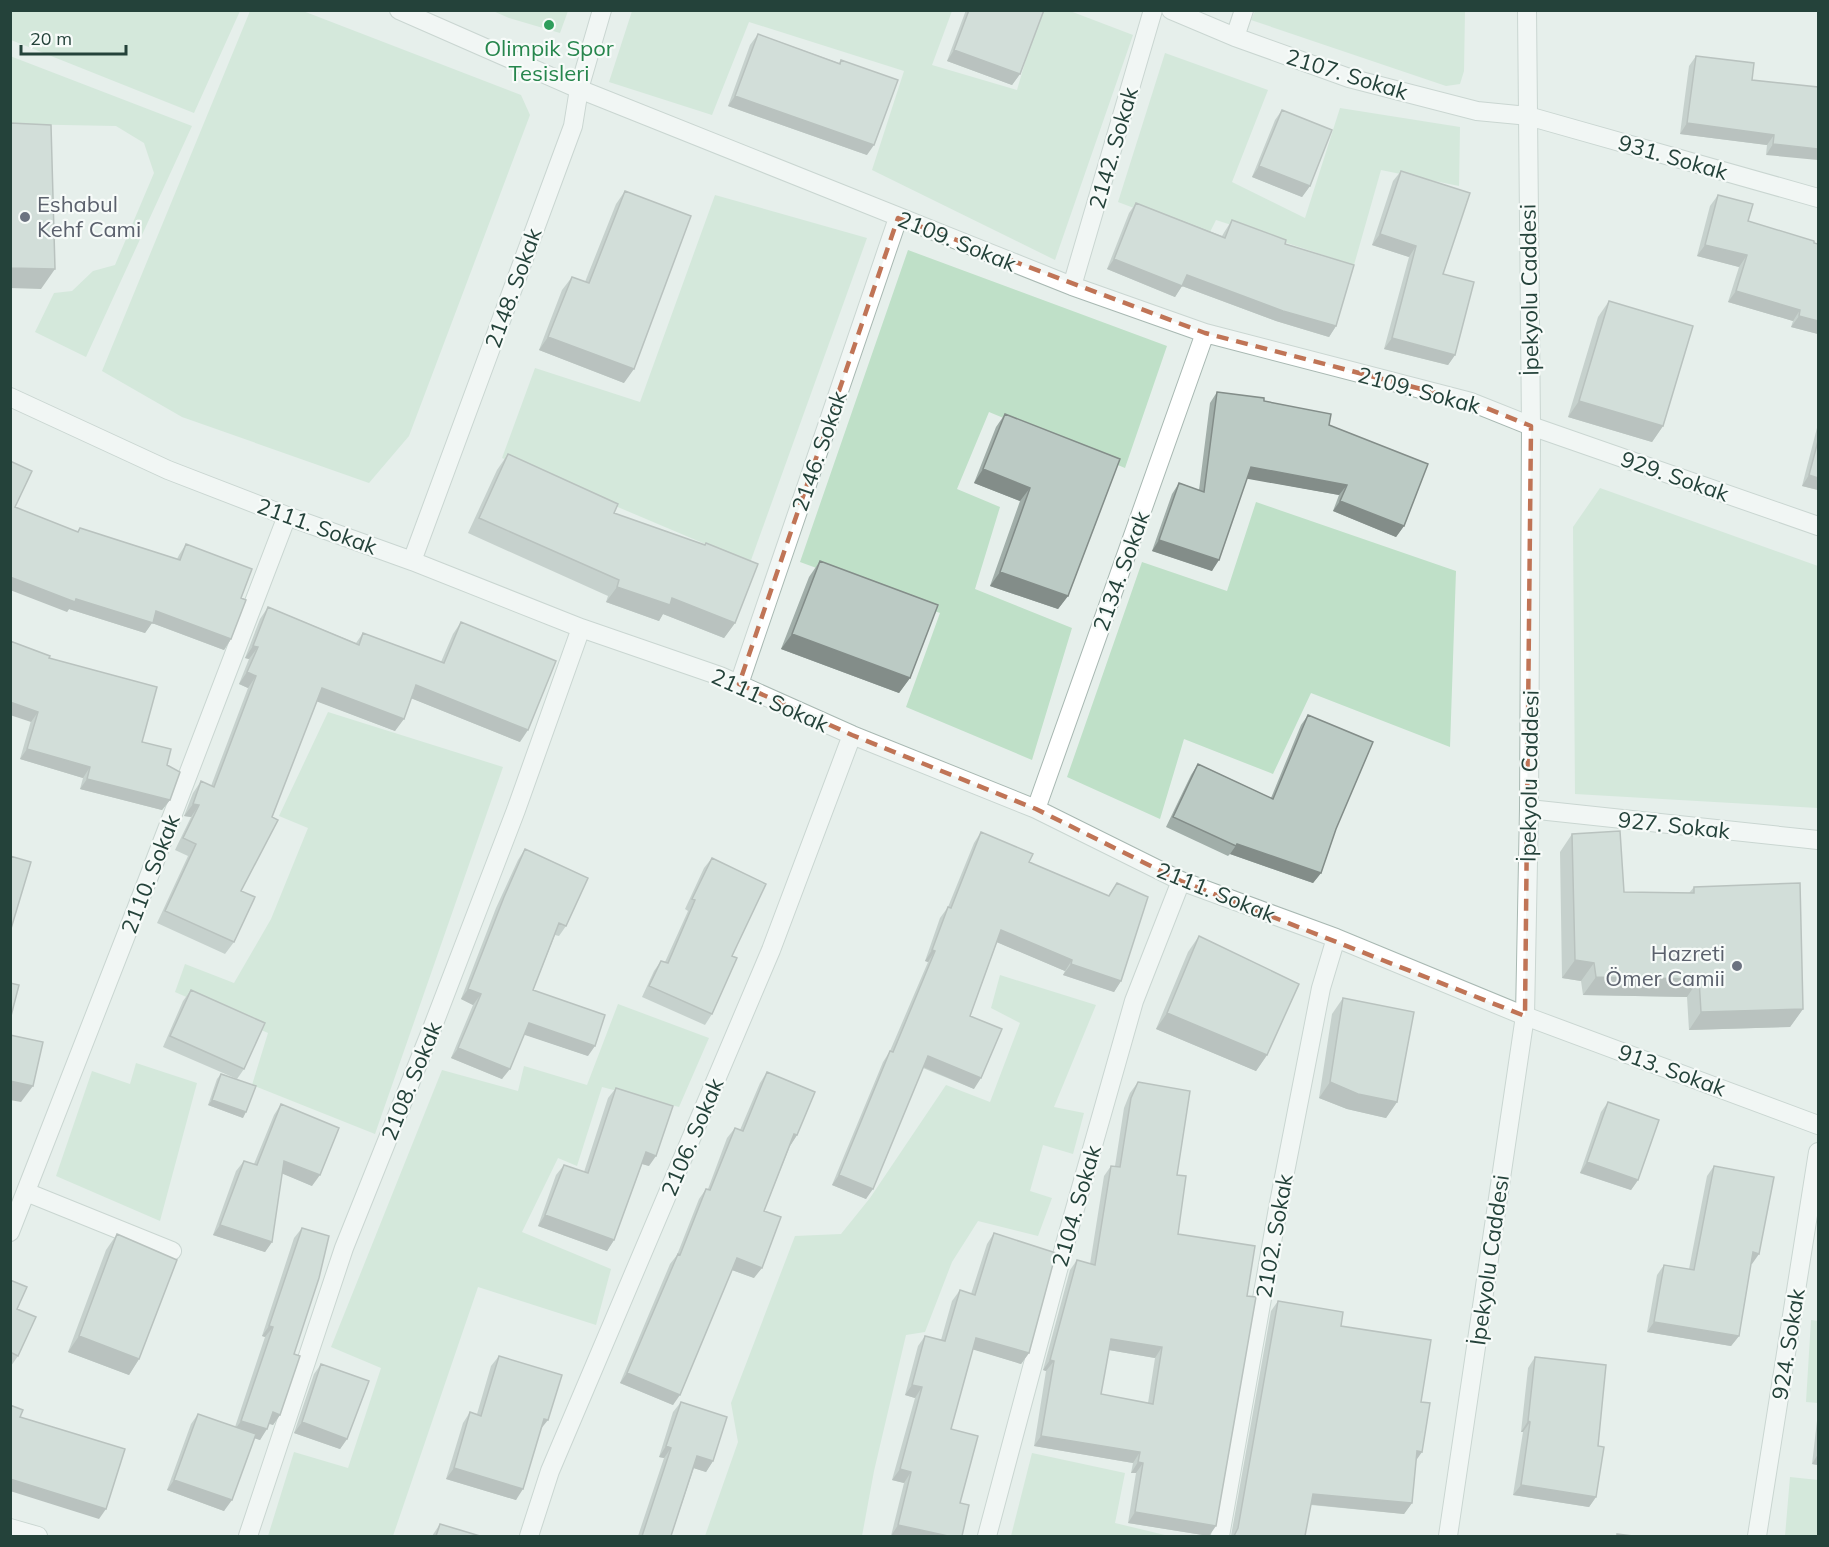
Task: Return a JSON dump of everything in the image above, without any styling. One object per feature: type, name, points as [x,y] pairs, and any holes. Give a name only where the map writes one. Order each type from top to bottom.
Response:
[{"type":"street","name":"2109. Sokak","points":[[399,10],[579,89],[1072,286],[1205,333],[1471,402],[1530,426]]},
{"type":"street","name":"2148. Sokak","points":[[412,561],[573,126],[579,89],[602,10]]},
{"type":"street","name":"2142. Sokak","points":[[1072,286],[1154,10]]},
{"type":"street","name":"2107. Sokak","points":[[1171,10],[1235,37],[1349,78],[1477,111],[1528,116]]},
{"type":"street","points":[[1235,37],[1244,10]]},
{"type":"street","name":"İpekyolu Caddesi","points":[[1448,1536],[1525,1016],[1529,809],[1530,426],[1527,10]]},
{"type":"street","name":"931. Sokak","points":[[1528,116],[1818,198]]},
{"type":"street","name":"2146. Sokak","points":[[739,684],[898,218]]},
{"type":"street","name":"2134. Sokak","points":[[1036,809],[1205,333]]},
{"type":"street","name":"2111. Sokak","points":[[10,398],[168,470],[412,561],[581,628],[739,684],[852,735],[1036,809],[1181,880],[1336,938],[1525,1016]]},
{"type":"street","name":"929. Sokak","points":[[1530,426],[1818,526]]},
{"type":"street","name":"2110. Sokak","points":[[10,1232],[287,516]]},
{"type":"street","name":"2108. Sokak","points":[[248,1536],[344,1248],[516,810],[581,628]]},
{"type":"street","name":"2106. Sokak","points":[[529,1536],[550,1471],[771,950],[852,735]]},
{"type":"street","name":"927. Sokak","points":[[1529,809],[1818,840]]},
{"type":"street","name":"2104. Sokak","points":[[987,1536],[1065,1244],[1134,1001],[1181,880]]},
{"type":"street","name":"2102. Sokak","points":[[1220,1536],[1296,1115],[1321,988],[1336,938]]},
{"type":"street","name":"913. Sokak","points":[[1525,1016],[1818,1125]]},
{"type":"street","name":"924. Sokak","points":[[1757,1536],[1818,1152]]},
{"type":"street","points":[[26,1192],[172,1251]]},
{"type":"street","points":[[10,1528],[38,1536]]},
{"type":"highlighted area","points":[[898,218],[1205,333],[1471,402],[1531,426],[1525,1016],[1181,881],[1036,809],[852,735],[739,684]]},
{"type":"green space","points":[[12,10],[240,11],[194,113],[11,40]]},
{"type":"green space","points":[[250,11],[303,11],[521,95],[530,115],[409,436],[369,483],[182,417],[102,371]]},
{"type":"green space","name":"Olimpik Spor Tesisleri","points":[[493,11],[568,11],[560,33]]},
{"type":"green space","points":[[632,11],[952,11],[932,65],[1017,90],[1040,11],[1070,11],[1133,35],[1055,260],[872,170],[904,71],[749,22],[712,115],[609,82]]},
{"type":"green space","points":[[1255,11],[1465,11],[1464,71],[1460,84],[1446,86],[1251,20]]},
{"type":"green space","points":[[1165,53],[1268,90],[1232,182],[1305,218],[1340,108],[1460,127],[1459,186],[1381,170],[1354,265],[1216,220],[1208,236],[1118,202]]},
{"type":"green space","points":[[10,56],[192,126],[86,357],[35,332],[54,293],[72,291],[93,271],[115,265],[154,173],[144,143],[116,126],[11,124]]},
{"type":"green space","points":[[715,195],[867,238],[750,563],[502,458],[535,368],[640,402]]},
{"type":"green space","points":[[908,250],[1167,346],[1125,468],[989,412],[957,489],[1000,507],[975,589],[1072,628],[1032,760],[906,707],[940,613],[800,562]]},
{"type":"green space","points":[[1600,488],[1818,566],[1818,808],[1575,794],[1573,527]]},
{"type":"green space","points":[[1256,502],[1456,571],[1450,747],[1311,693],[1273,774],[1184,739],[1160,819],[1067,777],[1142,562],[1227,591]]},
{"type":"green space","points":[[328,712],[503,767],[375,1134],[252,1085],[268,1033],[175,992],[185,964],[234,983],[271,919],[308,828],[279,816]]},
{"type":"green space","points":[[1000,975],[1096,1005],[1054,1107],[1084,1113],[1073,1154],[1043,1145],[1030,1191],[1052,1198],[1038,1236],[978,1221],[952,1262],[925,1332],[906,1335],[874,1471],[862,1536],[705,1536],[738,1442],[731,1403],[795,1236],[841,1234],[870,1198],[946,1085],[990,1102],[1020,1023],[991,1008]]},
{"type":"green space","points":[[618,1004],[709,1038],[679,1107],[602,1087],[577,1166],[558,1158],[522,1232],[611,1269],[596,1325],[478,1287],[393,1536],[268,1536],[294,1452],[348,1468],[381,1368],[331,1347],[442,1070],[518,1091],[524,1066],[587,1085]]},
{"type":"green space","points":[[136,1063],[197,1083],[160,1221],[56,1176],[92,1071],[130,1084]]},
{"type":"green space","points":[[1811,1320],[1818,1321],[1818,1403],[1806,1402]]},
{"type":"green space","points":[[1032,1453],[1125,1473],[1115,1523],[1169,1536],[1011,1536]]},
{"type":"green space","points":[[1790,1477],[1818,1480],[1818,1536],[1785,1536]]},
{"type":"building","points":[[969,10],[1044,10],[1020,74],[954,50]]},
{"type":"building","points":[[758,34],[840,64],[841,60],[898,80],[874,145],[735,96]]},
{"type":"building","points":[[1696,56],[1754,63],[1752,80],[1818,87],[1818,149],[1773,144],[1774,135],[1687,123]]},
{"type":"building","points":[[1282,110],[1332,130],[1310,186],[1259,166]]},
{"type":"building","points":[[10,123],[51,125],[55,269],[10,268]]},
{"type":"building","points":[[1401,171],[1470,193],[1443,274],[1474,282],[1455,355],[1392,338],[1416,246],[1380,234]]},
{"type":"building","points":[[625,191],[691,216],[634,369],[548,337],[572,277],[589,283]]},
{"type":"building","points":[[1718,195],[1753,204],[1748,221],[1818,244],[1818,321],[1799,316],[1800,310],[1736,291],[1747,255],[1705,245]]},
{"type":"building","points":[[1136,203],[1225,238],[1232,220],[1286,240],[1285,244],[1354,265],[1336,326],[1283,311],[1187,275],[1182,286],[1114,259]]},
{"type":"building","points":[[1609,301],[1693,326],[1663,426],[1579,401]]},
{"type":"building","points":[[1217,392],[1264,398],[1264,401],[1331,414],[1329,425],[1428,464],[1404,526],[1340,501],[1347,485],[1251,467],[1219,560],[1159,540],[1179,483],[1204,492]]},
{"type":"building","points":[[1005,414],[1120,459],[1068,596],[1000,572],[1030,488],[983,469]]},
{"type":"building","points":[[1818,441],[1818,478],[1809,475]]},
{"type":"building","points":[[508,454],[618,504],[614,513],[705,545],[706,543],[758,564],[735,623],[672,598],[670,605],[617,587],[619,580],[479,518]]},
{"type":"building","points":[[10,461],[32,471],[15,507],[78,532],[80,528],[180,560],[186,544],[252,569],[241,598],[246,600],[231,639],[156,611],[153,623],[76,599],[75,602],[10,577]]},
{"type":"building","points":[[820,561],[938,605],[910,678],[792,634]]},
{"type":"building","points":[[268,607],[359,645],[363,633],[444,663],[461,622],[556,661],[528,730],[416,685],[404,719],[322,688],[272,817],[278,820],[241,891],[255,897],[234,942],[165,911],[196,844],[183,838],[199,805],[193,804],[201,781],[214,787],[256,676],[247,672],[258,647],[253,646]]},
{"type":"building","points":[[10,641],[50,656],[49,658],[157,687],[142,742],[171,749],[167,765],[180,772],[170,800],[87,779],[90,767],[27,749],[38,712],[10,702]]},
{"type":"building","points":[[1308,715],[1373,742],[1336,829],[1321,873],[1237,844],[1236,846],[1173,817],[1198,764],[1273,799]]},
{"type":"building","points":[[1620,831],[1624,892],[1694,893],[1694,887],[1800,883],[1803,1009],[1701,1012],[1699,979],[1596,977],[1594,963],[1575,960],[1572,834]]},
{"type":"building","points":[[981,832],[1033,854],[1029,862],[1109,896],[1117,883],[1148,897],[1121,981],[1071,964],[1072,960],[1001,930],[970,1016],[1002,1029],[981,1078],[928,1056],[873,1189],[839,1175],[890,1051],[893,1052],[935,951],[932,950],[948,907],[951,908]]},
{"type":"building","points":[[525,849],[588,878],[566,926],[559,923],[533,990],[605,1015],[595,1046],[529,1023],[510,1069],[458,1048],[481,994],[468,989]]},
{"type":"building","points":[[10,856],[31,862],[10,932]]},
{"type":"building","points":[[712,858],[766,884],[732,956],[737,958],[712,1014],[649,986],[661,961],[668,963],[695,900],[692,899]]},
{"type":"building","points":[[1199,936],[1299,984],[1267,1055],[1167,1013]]},
{"type":"building","points":[[10,983],[19,985],[10,1020]]},
{"type":"building","points":[[191,990],[265,1023],[244,1069],[170,1036]]},
{"type":"building","points":[[1343,998],[1414,1012],[1397,1102],[1358,1094],[1330,1082]]},
{"type":"building","points":[[10,1035],[43,1042],[33,1086],[10,1081]]},
{"type":"building","points":[[767,1072],[815,1092],[797,1135],[794,1134],[764,1211],[781,1217],[762,1268],[737,1258],[680,1395],[627,1373],[678,1254],[680,1255],[706,1189],[710,1190],[735,1128],[743,1131]]},
{"type":"building","points":[[221,1074],[256,1086],[246,1112],[212,1100]]},
{"type":"building","points":[[1138,1082],[1190,1091],[1177,1175],[1186,1176],[1178,1234],[1255,1246],[1247,1296],[1256,1297],[1216,1526],[1135,1512],[1143,1463],[1138,1462],[1140,1452],[1041,1436],[1054,1361],[1050,1360],[1077,1260],[1095,1265],[1111,1166],[1120,1167],[1131,1098]],"holes":[[[1111,1339],[1162,1347],[1153,1404],[1101,1394]]]},
{"type":"building","points":[[616,1088],[673,1106],[656,1156],[646,1152],[614,1240],[545,1215],[564,1165],[588,1173]]},
{"type":"building","points":[[1608,1102],[1659,1120],[1638,1180],[1587,1162]]},
{"type":"building","points":[[281,1104],[339,1128],[320,1175],[284,1161],[272,1242],[220,1225],[244,1161],[257,1165]]},
{"type":"building","points":[[1714,1166],[1774,1177],[1759,1254],[1753,1252],[1739,1336],[1654,1322],[1664,1265],[1694,1270]]},
{"type":"building","points":[[302,1228],[329,1236],[319,1278],[294,1354],[300,1356],[280,1415],[273,1412],[267,1429],[241,1421],[273,1327],[269,1326]]},
{"type":"building","points":[[994,1233],[1056,1253],[1029,1353],[976,1338],[951,1429],[978,1436],[960,1503],[969,1505],[962,1536],[948,1536],[898,1525],[911,1472],[900,1469],[922,1387],[912,1385],[925,1336],[945,1341],[960,1290],[975,1295]]},
{"type":"building","points":[[117,1234],[177,1260],[139,1359],[79,1336]]},
{"type":"building","points":[[10,1280],[27,1287],[17,1309],[36,1317],[18,1356],[10,1352]]},
{"type":"building","points":[[1278,1301],[1343,1312],[1341,1326],[1431,1340],[1421,1402],[1430,1403],[1422,1452],[1417,1451],[1412,1503],[1313,1494],[1305,1536],[1234,1536],[1238,1528]]},
{"type":"building","points":[[499,1356],[562,1375],[548,1420],[544,1419],[523,1489],[454,1468],[470,1412],[481,1416]]},
{"type":"building","points":[[1535,1357],[1606,1365],[1598,1446],[1604,1447],[1596,1497],[1521,1485],[1530,1422],[1528,1421]]},
{"type":"building","points":[[321,1364],[369,1381],[347,1439],[302,1422]]},
{"type":"building","points":[[681,1402],[727,1417],[713,1461],[697,1456],[671,1536],[642,1536],[671,1448],[666,1446]]},
{"type":"building","points":[[10,1405],[23,1410],[20,1417],[125,1449],[106,1509],[10,1479]]},
{"type":"building","points":[[198,1414],[256,1434],[232,1500],[174,1480]]},
{"type":"building","points":[[440,1524],[480,1536],[436,1536]]},
{"type":"place","name":"Olimpik Spor Tesisleri","points":[[549,25]]},
{"type":"place","name":"Eshabul Kehf Cami","points":[[25,217]]},
{"type":"place","name":"Hazreti Ömer Camii","points":[[1737,966]]}]
